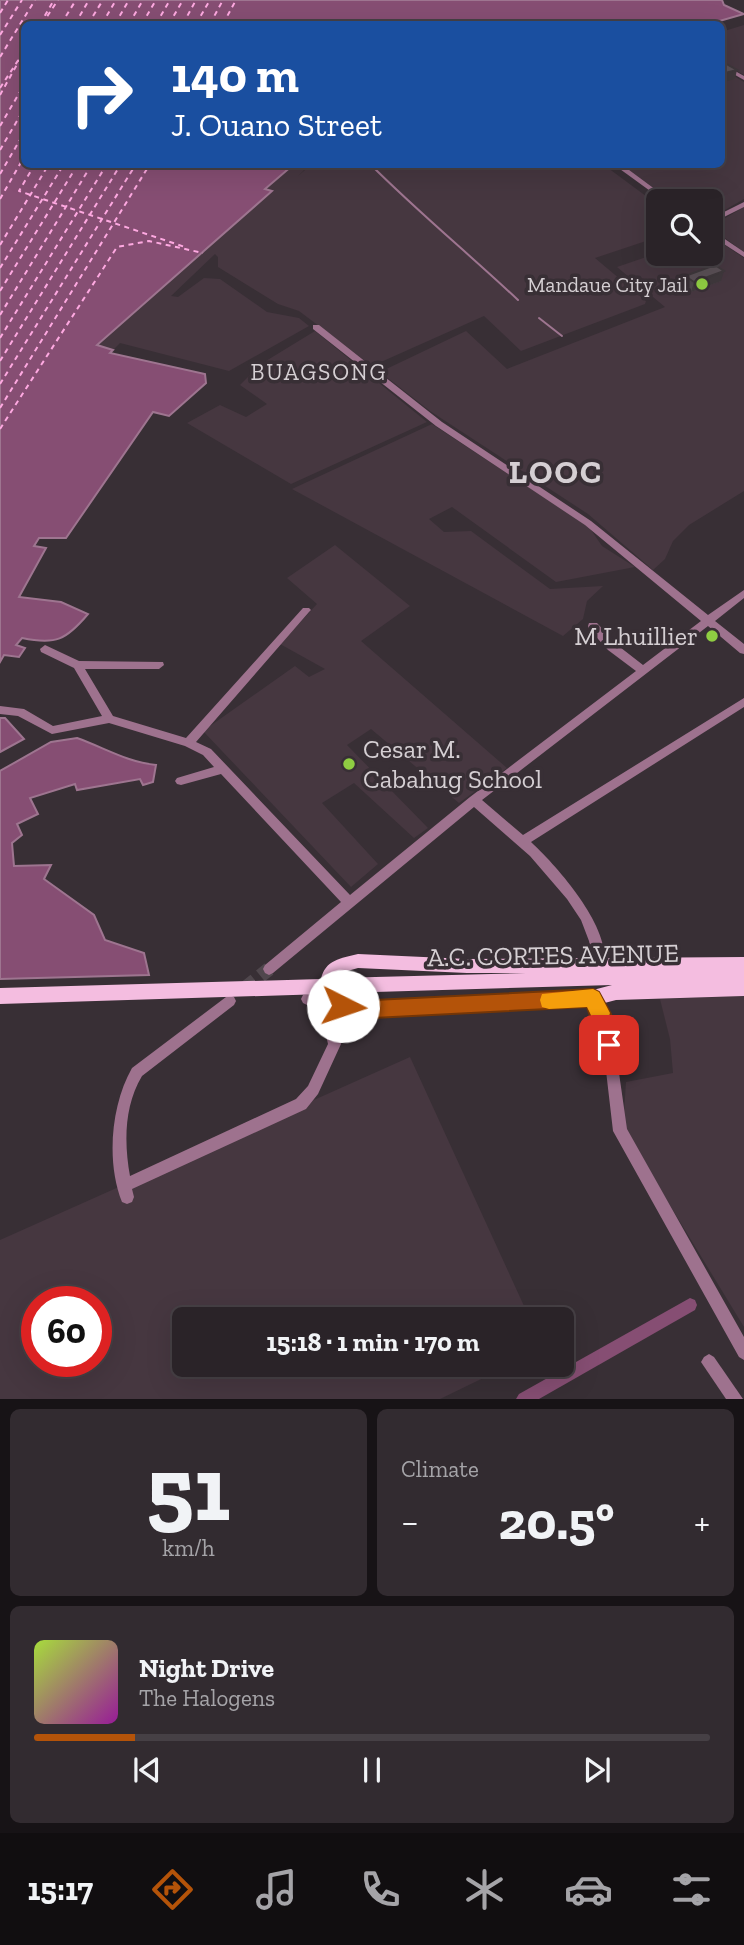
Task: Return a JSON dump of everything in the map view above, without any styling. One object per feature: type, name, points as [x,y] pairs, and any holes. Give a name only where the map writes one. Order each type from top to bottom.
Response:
[{"type":"main road","points":[[744,964],[467,966],[352,961],[332,971],[328,978],[327,994],[354,1010],[593,998],[616,992],[744,988]]},
{"type":"main road","name":"A.C. CORTES AVENUE","points":[[0,996],[744,974]]},
{"type":"street","points":[[725,67],[744,78]]},
{"type":"street","points":[[622,168],[651,189]]},
{"type":"street","points":[[723,215],[744,204]]},
{"type":"street","points":[[723,240],[744,255]]},
{"type":"street","points":[[316,327],[439,425],[588,523],[744,650]]},
{"type":"street","points":[[269,969],[348,901],[474,800],[744,593]]},
{"type":"street","points":[[188,743],[306,610]]},
{"type":"street","points":[[593,626],[612,648],[642,670]]},
{"type":"street","points":[[45,649],[78,665],[159,664]]},
{"type":"street","points":[[78,665],[109,719]]},
{"type":"street","points":[[522,842],[744,702]]},
{"type":"street","points":[[0,710],[19,712],[52,730],[109,719],[188,743],[208,752],[348,901]]},
{"type":"street","points":[[181,781],[222,769]]},
{"type":"street","points":[[474,800],[522,842],[581,907],[599,952],[599,965]]},
{"type":"street","points":[[230,1001],[137,1072],[128,1083],[123,1094],[120,1165],[125,1191],[301,1104],[313,1090],[335,1044],[325,1010],[327,994],[307,999]]},
{"type":"street","points":[[593,998],[601,1014],[615,1077],[616,1115],[620,1131],[744,1352]]},
{"type":"street","points":[[709,1362],[735,1399]]},
{"type":"shaded area","points":[[0,0],[722,0],[724,5],[744,14],[720,21],[21,21],[21,168],[290,168],[265,189],[272,191],[97,345],[113,350],[110,353],[205,374],[206,383],[169,416],[153,412],[66,538],[39,538],[34,546],[46,548],[19,597],[61,602],[88,614],[73,630],[60,638],[44,641],[22,638],[16,645],[25,648],[19,657],[4,655],[0,662]]},
{"type":"shaded area","points":[[744,25],[744,75],[725,64],[725,31]]},
{"type":"shaded area","points":[[725,70],[744,82],[744,199],[723,211],[723,189],[655,189],[626,168],[725,168]]},
{"type":"shaded area","points":[[290,168],[306,168],[298,176],[307,168],[608,168],[646,196],[646,241],[595,258],[646,301],[645,304],[521,351],[484,316],[372,366],[299,311],[278,304],[218,267],[218,257],[215,254],[171,296],[178,297],[204,278],[220,279],[267,312],[299,318],[309,326],[229,371],[120,343],[113,350],[97,345],[271,192],[264,190]]},
{"type":"shaded area","points":[[744,207],[744,252],[723,237],[723,219]]},
{"type":"shaded area","points":[[723,244],[744,258],[744,491],[689,525],[673,541],[665,559],[653,570],[588,514],[430,411],[380,372],[466,331],[507,369],[665,307],[617,267],[646,257],[646,266],[723,266]]},
{"type":"shaded area","points":[[315,331],[427,422],[291,484],[187,423],[220,405],[246,417],[267,404],[240,385],[261,364]]},
{"type":"shaded area","points":[[432,424],[589,527],[602,546],[635,567],[556,582],[452,507],[429,519],[444,532],[471,531],[550,589],[603,586],[587,601],[583,619],[563,636],[292,489]]},
{"type":"shaded area","points":[[335,545],[410,606],[361,641],[507,768],[459,803],[371,729],[347,745],[428,828],[414,838],[354,783],[322,803],[378,864],[351,887],[203,731],[295,666],[309,677],[325,669],[280,644],[317,604],[287,578]]},
{"type":"shaded area","points":[[0,718],[5,718],[24,739],[0,752]]},
{"type":"shaded area","points":[[77,738],[126,758],[156,765],[153,782],[143,785],[140,779],[77,790],[75,784],[30,798],[38,814],[17,824],[22,835],[12,843],[14,866],[51,865],[44,879],[94,915],[105,940],[144,953],[149,975],[0,979],[0,771],[51,742]]},
{"type":"shaded area","points":[[744,996],[744,1327],[623,1128],[626,1082],[673,1073],[670,1039],[660,999]]},
{"type":"shaded area","points":[[410,1057],[525,1307],[172,1307],[172,1377],[485,1377],[440,1399],[0,1399],[0,1240]]},
{"type":"building","points":[[725,63],[737,70],[725,73]]},
{"type":"building","points":[[712,266],[724,271],[694,282],[685,276]]},
{"type":"waterway","points":[[374,168],[518,300]]},
{"type":"waterway","points":[[539,318],[562,336]]},
{"type":"waterway","points":[[524,1399],[690,1305]]},
{"type":"ferry route","points":[[0,13],[8,0]]},
{"type":"ferry route","points":[[0,35],[22,0]]},
{"type":"ferry route","points":[[22,21],[35,0]]},
{"type":"ferry route","points":[[42,21],[54,0]]},
{"type":"ferry route","points":[[44,21],[58,0]]},
{"type":"ferry route","points":[[63,21],[76,0]]},
{"type":"ferry route","points":[[77,21],[89,0]]},
{"type":"ferry route","points":[[90,21],[103,0]]},
{"type":"ferry route","points":[[104,21],[116,0]]},
{"type":"ferry route","points":[[117,21],[129,0]]},
{"type":"ferry route","points":[[131,21],[143,0]]},
{"type":"ferry route","points":[[144,21],[156,0]]},
{"type":"ferry route","points":[[158,21],[170,0]]},
{"type":"ferry route","points":[[171,21],[183,0]]},
{"type":"ferry route","points":[[185,21],[196,0]]},
{"type":"ferry route","points":[[198,21],[210,0]]},
{"type":"ferry route","points":[[212,21],[223,0]]},
{"type":"ferry route","points":[[225,21],[236,0]]},
{"type":"ferry route","points":[[0,57],[21,23]]},
{"type":"ferry route","points":[[0,88],[21,56]]},
{"type":"ferry route","points":[[0,95],[21,57]]},
{"type":"ferry route","points":[[0,126],[21,90]]},
{"type":"ferry route","points":[[0,150],[21,114]]},
{"type":"ferry route","points":[[0,174],[21,138]]},
{"type":"ferry route","points":[[0,199],[21,162]]},
{"type":"ferry route","points":[[30,195],[19,191],[33,168]]},
{"type":"ferry route","points":[[30,195],[47,168]]},
{"type":"ferry route","points":[[43,199],[62,168]]},
{"type":"ferry route","points":[[54,203],[76,168]]},
{"type":"ferry route","points":[[66,207],[90,168]]},
{"type":"ferry route","points":[[78,211],[105,168]]},
{"type":"ferry route","points":[[90,215],[119,168]]},
{"type":"ferry route","points":[[102,219],[134,168]]},
{"type":"ferry route","points":[[114,223],[148,168]]},
{"type":"ferry route","points":[[0,245],[30,195]]},
{"type":"ferry route","points":[[30,195],[43,199]]},
{"type":"ferry route","points":[[0,268],[43,199]]},
{"type":"ferry route","points":[[43,199],[54,203]]},
{"type":"ferry route","points":[[0,291],[54,203]]},
{"type":"ferry route","points":[[54,203],[66,207]]},
{"type":"ferry route","points":[[0,315],[66,207]]},
{"type":"ferry route","points":[[66,207],[78,211]]},
{"type":"ferry route","points":[[0,338],[78,211]]},
{"type":"ferry route","points":[[78,211],[90,215]]},
{"type":"ferry route","points":[[0,361],[90,215]]},
{"type":"ferry route","points":[[90,215],[102,219]]},
{"type":"ferry route","points":[[0,384],[102,219]]},
{"type":"ferry route","points":[[102,219],[114,223]]},
{"type":"ferry route","points":[[0,408],[114,223]]},
{"type":"ferry route","points":[[114,223],[185,247]]},
{"type":"ferry route","points":[[0,429],[117,247],[149,241],[203,253]]},
{"type":"tunnel","points":[[244,989],[269,969]]},
{"type":"slow traffic","points":[[549,1000],[593,998],[600,1013]]},
{"type":"place","name":"Mandaue City Jail","points":[[702,284]]},
{"type":"place","name":"M Lhuillier","points":[[712,636]]},
{"type":"place","name":"Cesar M. Cabahug School","points":[[349,764]]},
{"type":"district","name":"BUAGSONG","points":[[319,372]]},
{"type":"district","name":"LOOC","points":[[556,471]]},
{"type":"route","points":[[343,1006],[354,1010],[593,998],[601,1014],[609,1045]]}]
